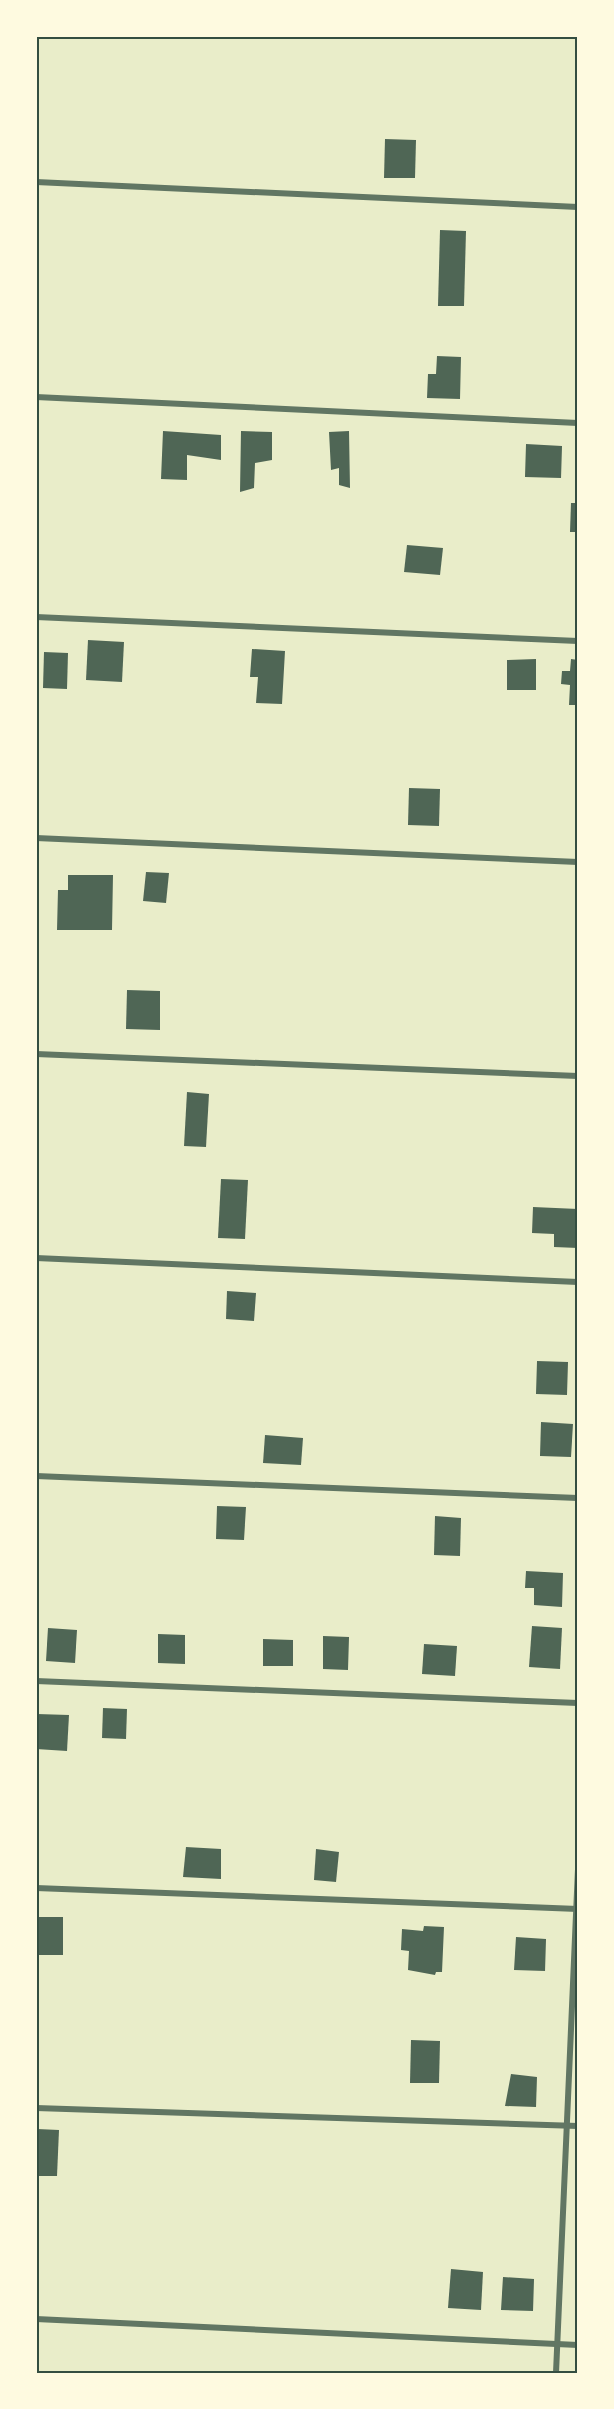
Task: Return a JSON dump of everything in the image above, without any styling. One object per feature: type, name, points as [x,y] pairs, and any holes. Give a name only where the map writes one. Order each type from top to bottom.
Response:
[{"type":"street","points":[[36,182],[578,207]]},
{"type":"street","points":[[36,397],[578,423]]},
{"type":"street","points":[[36,617],[578,641]]},
{"type":"street","points":[[36,838],[578,862]]},
{"type":"street","points":[[36,1054],[578,1076]]},
{"type":"street","points":[[36,1258],[578,1282]]},
{"type":"street","points":[[36,1476],[578,1498]]},
{"type":"street","points":[[36,1681],[578,1703]]},
{"type":"street","points":[[556,2373],[578,1869]]},
{"type":"street","points":[[36,1888],[577,1909]]},
{"type":"street","points":[[36,2108],[578,2126]]},
{"type":"street","points":[[36,2319],[578,2345]]},
{"type":"building","points":[[385,139],[416,140],[415,178],[384,178]]},
{"type":"building","points":[[440,230],[466,231],[464,306],[438,306]]},
{"type":"building","points":[[437,356],[461,357],[460,399],[427,398],[428,374],[436,374]]},
{"type":"building","points":[[163,431],[221,435],[221,460],[187,455],[187,480],[161,479]]},
{"type":"building","points":[[241,431],[272,432],[272,460],[255,463],[254,488],[240,492]]},
{"type":"building","points":[[349,431],[350,488],[339,485],[339,468],[331,470],[329,432]]},
{"type":"building","points":[[526,444],[562,446],[561,478],[525,477]]},
{"type":"building","points":[[571,503],[578,503],[578,532],[570,532]]},
{"type":"building","points":[[407,545],[443,548],[440,575],[404,572]]},
{"type":"building","points":[[88,640],[124,642],[122,682],[86,680]]},
{"type":"building","points":[[252,649],[285,651],[282,704],[256,703],[258,677],[250,677]]},
{"type":"building","points":[[44,652],[68,653],[67,689],[43,688]]},
{"type":"building","points":[[536,659],[536,690],[507,690],[507,660]]},
{"type":"building","points":[[571,659],[578,660],[578,705],[569,705],[570,685],[561,684],[562,671],[570,671]]},
{"type":"building","points":[[409,788],[440,789],[439,826],[408,825]]},
{"type":"building","points":[[146,872],[169,873],[166,903],[143,901]]},
{"type":"building","points":[[68,875],[113,875],[112,930],[57,930],[58,890],[68,890]]},
{"type":"building","points":[[127,990],[160,991],[160,1030],[126,1029]]},
{"type":"building","points":[[187,1092],[209,1094],[206,1147],[184,1146]]},
{"type":"building","points":[[221,1179],[248,1180],[245,1239],[218,1238]]},
{"type":"building","points":[[533,1207],[578,1209],[578,1248],[554,1247],[554,1234],[532,1233]]},
{"type":"building","points":[[227,1291],[256,1293],[254,1321],[226,1319]]},
{"type":"building","points":[[537,1361],[568,1362],[567,1395],[536,1394]]},
{"type":"building","points":[[541,1422],[573,1424],[571,1457],[540,1456]]},
{"type":"building","points":[[265,1435],[303,1438],[301,1465],[263,1463]]},
{"type":"building","points":[[217,1506],[246,1507],[244,1540],[216,1539]]},
{"type":"building","points":[[435,1516],[461,1518],[460,1556],[434,1555]]},
{"type":"building","points":[[526,1571],[563,1573],[562,1607],[534,1605],[534,1588],[525,1588]]},
{"type":"building","points":[[532,1626],[562,1628],[560,1669],[529,1667]]},
{"type":"building","points":[[48,1628],[77,1630],[75,1663],[46,1661]]},
{"type":"building","points":[[158,1634],[185,1635],[185,1664],[158,1663]]},
{"type":"building","points":[[323,1636],[349,1637],[348,1670],[323,1669]]},
{"type":"building","points":[[263,1639],[293,1640],[293,1666],[263,1666]]},
{"type":"building","points":[[424,1644],[457,1646],[455,1676],[422,1674]]},
{"type":"building","points":[[103,1708],[127,1709],[126,1739],[102,1738]]},
{"type":"building","points":[[37,1714],[69,1715],[67,1751],[36,1749]]},
{"type":"building","points":[[186,1847],[221,1849],[221,1879],[183,1877]]},
{"type":"building","points":[[316,1849],[339,1852],[336,1882],[314,1880]]},
{"type":"building","points":[[36,1917],[63,1917],[63,1955],[36,1955]]},
{"type":"building","points":[[424,1926],[444,1927],[442,1972],[436,1972],[435,1975],[408,1970],[409,1951],[401,1950],[402,1929],[423,1931]]},
{"type":"building","points":[[516,1937],[546,1939],[545,1971],[514,1970]]},
{"type":"building","points":[[411,2040],[440,2041],[439,2083],[410,2083]]},
{"type":"building","points":[[511,2074],[537,2077],[536,2107],[505,2106]]},
{"type":"building","points":[[37,2129],[59,2130],[57,2176],[36,2176]]},
{"type":"building","points":[[451,2269],[483,2272],[481,2310],[448,2308]]},
{"type":"building","points":[[503,2277],[534,2279],[533,2311],[501,2310]]}]
